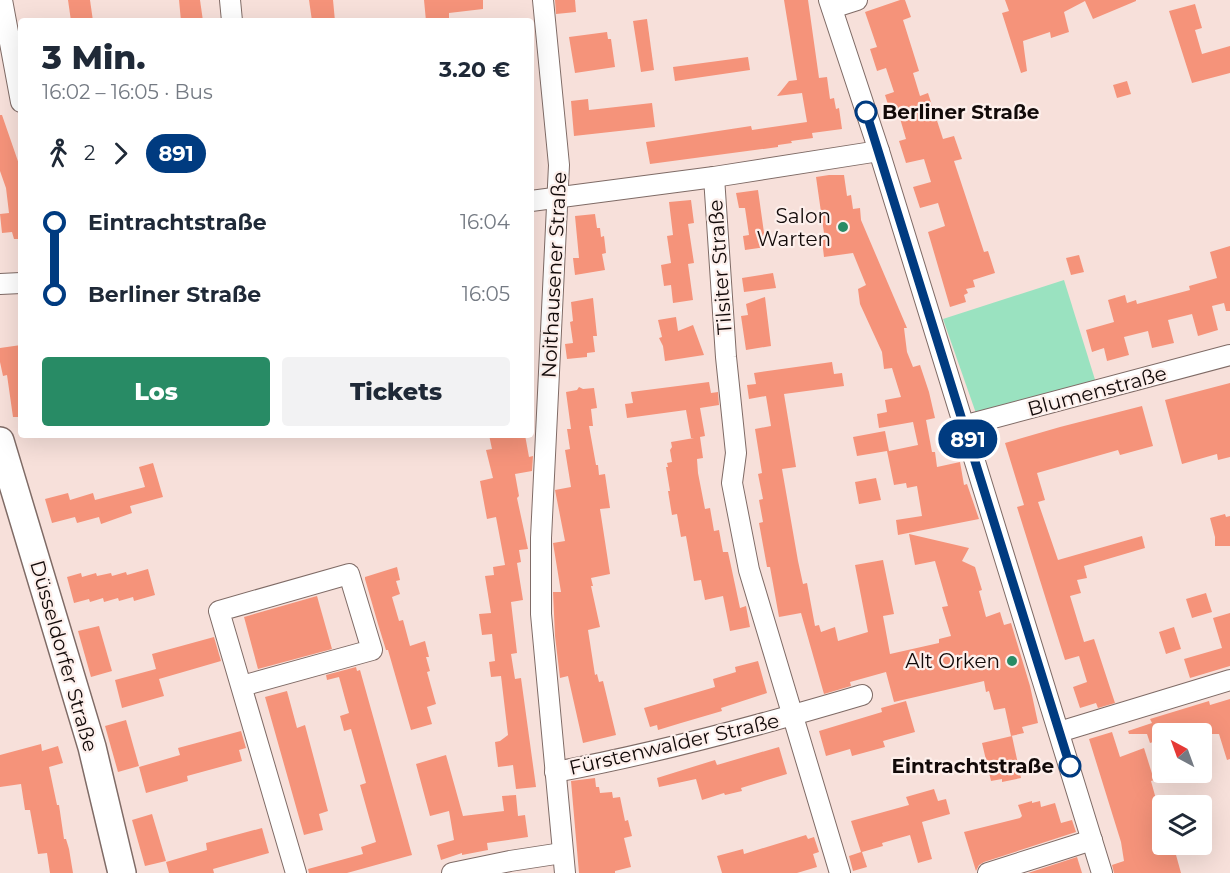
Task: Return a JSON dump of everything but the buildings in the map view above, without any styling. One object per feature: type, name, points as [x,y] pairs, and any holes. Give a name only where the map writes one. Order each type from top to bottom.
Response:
[{"type":"street","points":[[2,0],[18,86]]},
{"type":"street","points":[[230,0],[232,18]]},
{"type":"street","name":"Noithausener Straße","points":[[543,0],[559,150],[540,572],[541,614],[565,873]]},
{"type":"street","points":[[857,0],[830,4],[879,151],[1102,873]]},
{"type":"street","points":[[534,201],[714,177],[879,151]]},
{"type":"street","name":"Tilsiter Straße","points":[[714,177],[726,357]]},
{"type":"street","points":[[0,284],[18,283]]},
{"type":"street","name":"Blumenstraße","points":[[963,426],[1230,356]]},
{"type":"street","name":"Fürstenwalder Straße","points":[[726,357],[736,453],[732,483],[749,570],[840,873]]},
{"type":"street","name":"Düsseldorfer Straße","points":[[0,441],[92,747],[122,873]]},
{"type":"street","points":[[242,686],[372,650],[349,574],[219,611],[296,873]]},
{"type":"street","points":[[1059,732],[1230,680]]},
{"type":"street","name":"Fürstenwalder Straße","points":[[555,772],[671,748],[862,695]]},
{"type":"street","points":[[988,873],[1092,840]]},
{"type":"street","points":[[452,873],[516,859],[562,853]]},
{"type":"green space","points":[[1064,280],[1097,386],[978,419],[943,319]]},
{"type":"bus line","name":"891","points":[[866,112],[1070,766]]},
{"type":"place","name":"Berliner Straße","points":[[866,112]]},
{"type":"place","name":"Salon Warten","points":[[843,227]]},
{"type":"place","name":"Alt Orken","points":[[1012,661]]},
{"type":"place","name":"Eintrachtstraße","points":[[1070,766]]}]
